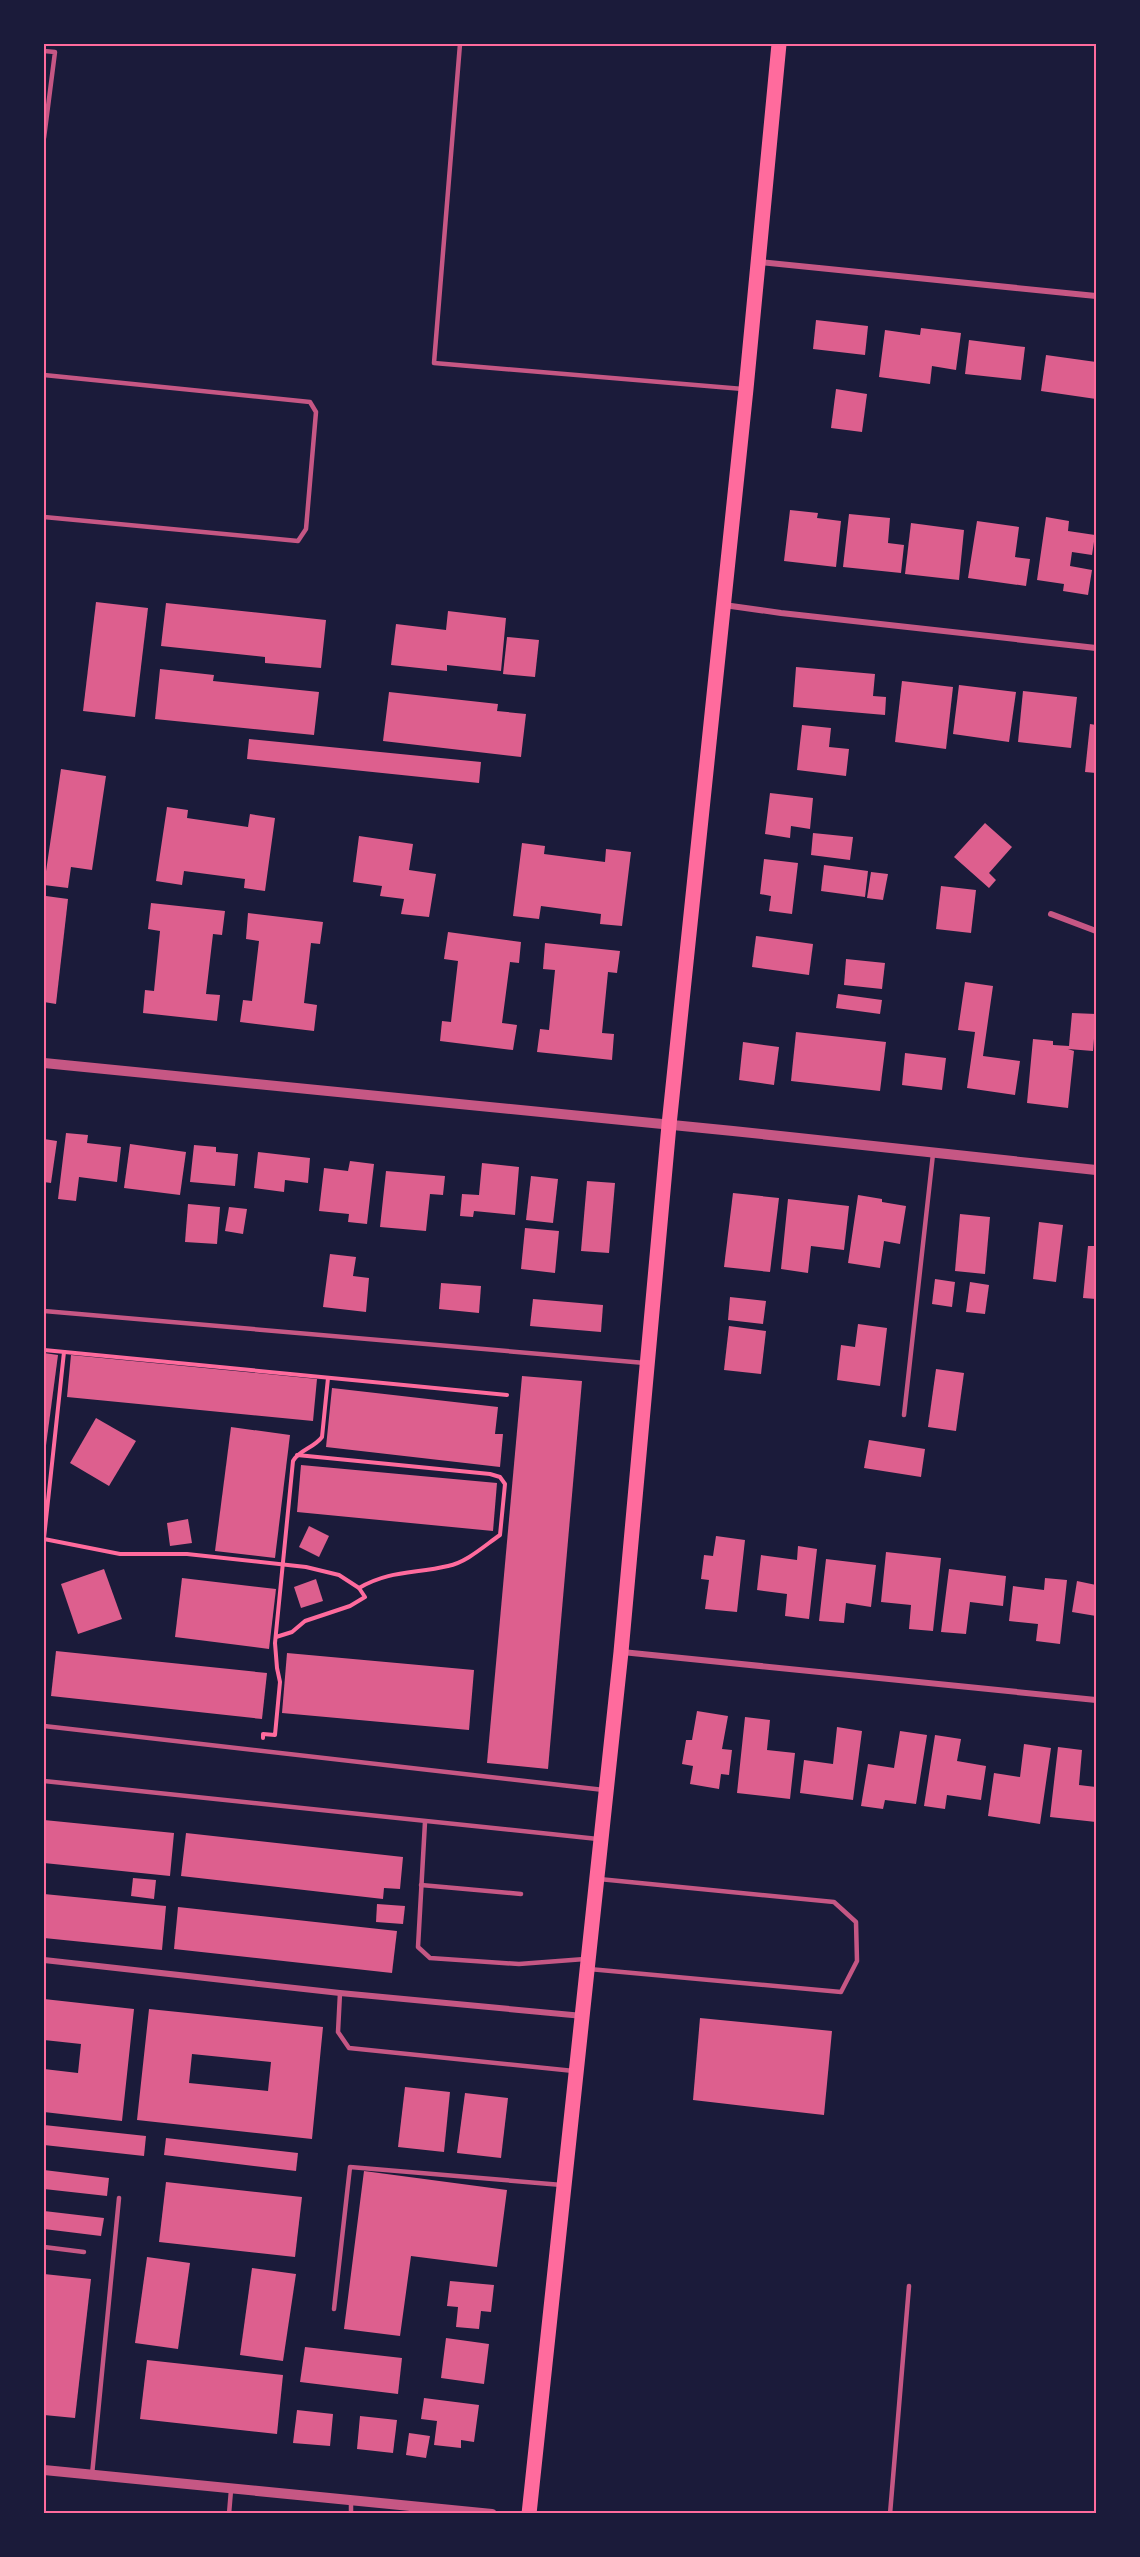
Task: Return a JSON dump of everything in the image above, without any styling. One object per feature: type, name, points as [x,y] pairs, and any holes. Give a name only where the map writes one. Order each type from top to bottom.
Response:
[{"type":"main road","points":[[529,2514],[621,1652],[669,1125],[759,262],[779,44]]},
{"type":"street","points":[[759,262],[1096,296]]},
{"type":"street","points":[[723,604],[781,614],[1096,648]]},
{"type":"street","points":[[1051,914],[1096,931]]},
{"type":"street","points":[[44,1063],[1096,1170]]},
{"type":"street","points":[[621,1652],[1096,1700]]},
{"type":"street","points":[[44,1960],[340,1993],[583,2016]]},
{"type":"street","points":[[44,2470],[492,2514]]},
{"type":"lane","points":[[460,44],[434,363],[746,389]]},
{"type":"lane","points":[[44,51],[55,52],[44,138]]},
{"type":"lane","points":[[44,375],[310,402],[316,412],[306,530],[298,542],[44,517]]},
{"type":"lane","points":[[904,1415],[933,1154]]},
{"type":"lane","points":[[44,1311],[647,1364]]},
{"type":"lane","points":[[44,1726],[606,1791]]},
{"type":"lane","points":[[44,1781],[601,1840]]},
{"type":"lane","points":[[425,1822],[418,1947],[430,1958],[519,1964],[587,1964],[841,1992],[857,1961],[856,1922],[834,1902],[596,1879]]},
{"type":"lane","points":[[421,1886],[521,1894]]},
{"type":"lane","points":[[340,1993],[338,2032],[349,2048],[577,2071]]},
{"type":"lane","points":[[334,2309],[350,2167],[565,2185]]},
{"type":"lane","points":[[92,2475],[119,2198]]},
{"type":"lane","points":[[44,2247],[84,2252]]},
{"type":"lane","points":[[890,2514],[909,2286]]},
{"type":"lane","points":[[229,2514],[231,2490]]},
{"type":"lane","points":[[351,2501],[351,2514]]},
{"type":"path","points":[[44,1350],[507,1395]]},
{"type":"path","points":[[64,1352],[44,1539],[120,1554],[187,1554],[267,1564],[284,1563],[339,1575],[359,1588],[365,1597],[356,1603],[305,1621],[292,1632],[276,1637]]},
{"type":"path","points":[[262,1751],[263,1734],[275,1735],[280,1682],[275,1649],[293,1461],[297,1455],[309,1449],[322,1437],[328,1378]]},
{"type":"path","points":[[297,1455],[490,1474],[500,1477],[505,1484],[500,1535],[468,1557],[449,1566],[377,1578],[359,1588]]},
{"type":"building","points":[[816,320],[868,326],[865,355],[813,349]]},
{"type":"building","points":[[921,328],[961,333],[956,370],[932,366],[930,384],[879,377],[885,330],[920,335]]},
{"type":"building","points":[[969,340],[1025,347],[1021,380],[965,374]]},
{"type":"building","points":[[1046,355],[1096,362],[1096,399],[1041,391]]},
{"type":"building","points":[[836,389],[867,394],[862,432],[831,428]]},
{"type":"building","points":[[790,510],[818,513],[817,518],[841,521],[836,567],[784,561]]},
{"type":"building","points":[[849,514],[890,518],[888,543],[904,545],[901,573],[843,567]]},
{"type":"building","points":[[1046,517],[1069,521],[1068,531],[1095,535],[1092,555],[1072,552],[1070,566],[1092,570],[1088,595],[1063,591],[1064,584],[1037,580]]},
{"type":"building","points":[[977,521],[1019,527],[1015,557],[1030,559],[1026,586],[968,578]]},
{"type":"building","points":[[911,523],[964,530],[959,580],[905,574]]},
{"type":"building","points":[[96,602],[148,608],[135,717],[83,711]]},
{"type":"building","points":[[166,603],[326,620],[321,668],[265,663],[265,657],[161,646]]},
{"type":"building","points":[[448,611],[506,618],[501,671],[447,665],[447,671],[391,665],[396,624],[446,630]]},
{"type":"building","points":[[507,637],[539,640],[535,677],[503,674]]},
{"type":"building","points":[[796,667],[875,674],[873,696],[886,697],[885,715],[793,707]]},
{"type":"building","points":[[160,669],[214,675],[213,681],[319,692],[314,735],[155,719]]},
{"type":"building","points":[[902,681],[953,687],[946,749],[895,742]]},
{"type":"building","points":[[959,685],[1016,692],[1009,742],[953,734]]},
{"type":"building","points":[[1023,691],[1077,697],[1071,748],[1018,742]]},
{"type":"building","points":[[389,692],[498,704],[497,711],[526,714],[521,757],[383,741]]},
{"type":"building","points":[[1090,724],[1096,725],[1096,773],[1085,772]]},
{"type":"building","points":[[802,725],[831,728],[829,747],[849,749],[846,776],[797,770]]},
{"type":"building","points":[[249,739],[481,762],[479,783],[247,759]]},
{"type":"building","points":[[61,769],[106,776],[92,870],[71,867],[68,888],[44,885]]},
{"type":"building","points":[[770,793],[813,798],[810,829],[791,826],[790,838],[765,834]]},
{"type":"building","points":[[167,807],[188,810],[187,818],[248,827],[250,814],[275,818],[265,891],[244,888],[245,879],[184,871],[182,885],[156,881]]},
{"type":"building","points":[[985,823],[1012,847],[989,873],[996,880],[989,888],[954,857]]},
{"type":"building","points":[[813,833],[853,837],[850,860],[811,855]]},
{"type":"building","points":[[359,836],[413,844],[409,870],[436,874],[429,917],[401,914],[404,899],[380,896],[382,886],[353,882]]},
{"type":"building","points":[[522,843],[545,846],[544,854],[605,862],[606,849],[631,852],[622,926],[600,924],[601,914],[541,906],[539,919],[513,916]]},
{"type":"building","points":[[764,859],[798,863],[792,914],[769,911],[771,896],[760,894]]},
{"type":"building","points":[[824,865],[868,871],[865,897],[821,891]]},
{"type":"building","points":[[871,872],[888,874],[883,900],[867,898]]},
{"type":"building","points":[[941,886],[976,890],[971,933],[936,929]]},
{"type":"building","points":[[46,896],[68,899],[56,1004],[44,1002]]},
{"type":"building","points":[[151,903],[225,911],[222,935],[213,934],[206,994],[220,995],[217,1021],[143,1013],[145,990],[154,991],[160,931],[148,929]]},
{"type":"building","points":[[248,913],[323,922],[320,944],[311,943],[304,1003],[317,1005],[314,1031],[240,1022],[243,1000],[252,1001],[259,941],[246,939]]},
{"type":"building","points":[[448,932],[521,942],[519,963],[510,962],[502,1023],[517,1025],[513,1050],[440,1041],[442,1021],[451,1022],[458,961],[444,959]]},
{"type":"building","points":[[756,936],[813,944],[809,975],[752,967]]},
{"type":"building","points":[[545,943],[620,951],[617,973],[608,972],[602,1033],[614,1034],[612,1060],[537,1052],[540,1029],[549,1030],[555,970],[543,969]]},
{"type":"building","points":[[846,959],[885,963],[882,989],[844,985]]},
{"type":"building","points":[[965,982],[993,986],[983,1056],[1020,1061],[1015,1095],[967,1088],[975,1032],[958,1030]]},
{"type":"building","points":[[838,994],[882,1000],[880,1014],[836,1008]]},
{"type":"building","points":[[1072,1013],[1096,1014],[1093,1051],[1068,1049],[1074,1051],[1068,1108],[1027,1103],[1033,1039],[1053,1041],[1053,1045],[1069,1046]]},
{"type":"building","points":[[796,1032],[886,1042],[880,1091],[791,1081]]},
{"type":"building","points":[[743,1042],[779,1047],[774,1085],[739,1080]]},
{"type":"building","points":[[905,1053],[946,1058],[942,1090],[902,1085]]},
{"type":"building","points":[[66,1133],[88,1135],[87,1143],[121,1147],[117,1182],[79,1177],[76,1201],[58,1199]]},
{"type":"building","points":[[44,1139],[57,1141],[51,1183],[44,1182]]},
{"type":"building","points":[[130,1144],[186,1152],[180,1195],[124,1188]]},
{"type":"building","points":[[194,1145],[216,1147],[216,1152],[238,1154],[235,1186],[190,1182]]},
{"type":"building","points":[[258,1152],[310,1158],[308,1183],[285,1180],[284,1192],[254,1188]]},
{"type":"building","points":[[350,1161],[374,1164],[367,1224],[348,1222],[349,1214],[319,1211],[324,1168],[348,1171]]},
{"type":"building","points":[[482,1163],[519,1167],[515,1215],[474,1211],[473,1217],[460,1216],[462,1194],[479,1195]]},
{"type":"building","points":[[386,1171],[445,1176],[443,1195],[430,1194],[426,1231],[380,1227]]},
{"type":"building","points":[[531,1176],[558,1179],[553,1223],[526,1220]]},
{"type":"building","points":[[587,1181],[615,1183],[609,1253],[581,1251]]},
{"type":"building","points":[[733,1193],[779,1198],[770,1272],[724,1267]]},
{"type":"building","points":[[858,1195],[906,1206],[900,1244],[884,1241],[880,1268],[848,1263]]},
{"type":"building","points":[[788,1199],[849,1206],[844,1250],[811,1246],[808,1273],[781,1269]]},
{"type":"building","points":[[188,1204],[220,1207],[217,1244],[185,1242]]},
{"type":"building","points":[[229,1207],[247,1209],[243,1234],[225,1231]]},
{"type":"building","points":[[960,1214],[990,1217],[985,1274],[955,1271]]},
{"type":"building","points":[[1039,1222],[1063,1225],[1056,1282],[1033,1279]]},
{"type":"building","points":[[525,1228],[559,1231],[555,1273],[521,1269]]},
{"type":"building","points":[[1088,1246],[1096,1246],[1096,1299],[1083,1298]]},
{"type":"building","points":[[330,1254],[356,1257],[353,1276],[369,1278],[366,1312],[323,1307]]},
{"type":"building","points":[[935,1279],[955,1282],[952,1307],[932,1304]]},
{"type":"building","points":[[970,1282],[989,1285],[985,1314],[966,1312]]},
{"type":"building","points":[[441,1283],[481,1286],[479,1313],[439,1309]]},
{"type":"building","points":[[730,1297],[766,1301],[763,1324],[728,1320]]},
{"type":"building","points":[[533,1299],[603,1305],[601,1332],[530,1326]]},
{"type":"building","points":[[858,1324],[887,1328],[880,1386],[837,1380],[841,1345],[855,1347]]},
{"type":"building","points":[[729,1326],[766,1331],[761,1374],[724,1370]]},
{"type":"building","points":[[44,1353],[58,1355],[45,1453],[44,1453]]},
{"type":"building","points":[[71,1355],[317,1379],[313,1421],[67,1397]]},
{"type":"building","points":[[936,1369],[964,1373],[956,1431],[928,1427]]},
{"type":"building","points":[[522,1376],[582,1381],[548,1769],[487,1763]]},
{"type":"building","points":[[332,1388],[498,1407],[495,1434],[503,1434],[500,1467],[326,1447]]},
{"type":"building","points":[[96,1418],[136,1441],[109,1486],[70,1463]]},
{"type":"building","points":[[231,1427],[290,1435],[275,1558],[215,1551]]},
{"type":"building","points":[[869,1440],[925,1449],[921,1477],[864,1468]]},
{"type":"building","points":[[301,1465],[497,1483],[493,1531],[297,1512]]},
{"type":"building","points":[[188,1519],[192,1543],[170,1546],[167,1523]]},
{"type":"building","points":[[309,1526],[329,1536],[319,1557],[299,1547]]},
{"type":"building","points":[[716,1536],[745,1540],[737,1612],[705,1609],[709,1580],[701,1579],[704,1555],[713,1556]]},
{"type":"building","points":[[798,1546],[817,1549],[809,1619],[785,1616],[787,1594],[757,1590],[761,1555],[797,1560]]},
{"type":"building","points":[[886,1552],[941,1558],[933,1631],[909,1629],[911,1605],[881,1602]]},
{"type":"building","points":[[826,1559],[876,1565],[871,1607],[846,1603],[844,1623],[819,1621]]},
{"type":"building","points":[[104,1569],[122,1619],[78,1634],[61,1584]]},
{"type":"building","points":[[949,1569],[1006,1576],[1003,1606],[970,1602],[966,1634],[941,1632]]},
{"type":"building","points":[[182,1578],[276,1589],[269,1649],[175,1637]]},
{"type":"building","points":[[1045,1578],[1067,1580],[1060,1644],[1036,1641],[1038,1624],[1009,1621],[1013,1586],[1044,1590]]},
{"type":"building","points":[[316,1579],[323,1601],[301,1608],[294,1587]]},
{"type":"building","points":[[1077,1581],[1096,1585],[1096,1616],[1072,1612]]},
{"type":"building","points":[[56,1651],[267,1673],[262,1719],[51,1696]]},
{"type":"building","points":[[287,1653],[474,1670],[469,1730],[282,1713]]},
{"type":"building","points":[[697,1711],[728,1716],[722,1749],[732,1750],[729,1775],[721,1774],[719,1789],[690,1784],[693,1766],[682,1764],[686,1740],[692,1740]]},
{"type":"building","points":[[745,1717],[770,1720],[767,1750],[795,1753],[790,1799],[737,1793]]},
{"type":"building","points":[[837,1727],[862,1731],[853,1800],[800,1793],[804,1760],[833,1764]]},
{"type":"building","points":[[900,1731],[927,1735],[916,1804],[885,1800],[883,1809],[861,1806],[868,1764],[894,1768]]},
{"type":"building","points":[[935,1735],[961,1739],[957,1761],[986,1766],[981,1800],[947,1795],[945,1809],[924,1806]]},
{"type":"building","points":[[1024,1744],[1051,1748],[1040,1824],[988,1816],[994,1773],[1020,1777]]},
{"type":"building","points":[[1058,1747],[1082,1750],[1079,1785],[1096,1787],[1096,1822],[1050,1817]]},
{"type":"building","points":[[44,1820],[174,1833],[170,1876],[44,1863]]},
{"type":"building","points":[[186,1833],[403,1857],[400,1889],[384,1888],[383,1899],[181,1876]]},
{"type":"building","points":[[133,1878],[156,1880],[154,1899],[131,1896]]},
{"type":"building","points":[[44,1894],[166,1906],[162,1950],[44,1938]]},
{"type":"building","points":[[377,1904],[405,1906],[403,1924],[376,1922]]},
{"type":"building","points":[[178,1907],[397,1931],[392,1973],[174,1949]]},
{"type":"building","points":[[44,1999],[134,2009],[122,2121],[44,2112],[44,2069],[78,2073],[81,2044],[44,2040]]},
{"type":"building","points":[[149,2009],[323,2027],[312,2139],[137,2120]],"holes":[[[192,2054],[271,2062],[268,2091],[189,2083]]]},
{"type":"building","points":[[700,2018],[832,2031],[824,2115],[693,2100]]},
{"type":"building","points":[[405,2087],[450,2092],[444,2152],[398,2147]]},
{"type":"building","points":[[465,2093],[508,2098],[501,2158],[457,2153]]},
{"type":"building","points":[[44,2125],[146,2136],[144,2156],[44,2145]]},
{"type":"building","points":[[166,2138],[298,2153],[296,2171],[164,2155]]},
{"type":"building","points":[[44,2170],[109,2178],[107,2196],[44,2189]]},
{"type":"building","points":[[364,2171],[507,2190],[497,2267],[411,2256],[400,2336],[344,2329]]},
{"type":"building","points":[[166,2182],[302,2197],[295,2257],[159,2242]]},
{"type":"building","points":[[44,2211],[104,2218],[101,2236],[44,2229]]},
{"type":"building","points":[[147,2257],[190,2263],[178,2349],[135,2343]]},
{"type":"building","points":[[252,2268],[296,2274],[283,2361],[240,2355]]},
{"type":"building","points":[[44,2274],[91,2279],[75,2418],[44,2415]]},
{"type":"building","points":[[450,2281],[494,2285],[491,2312],[481,2311],[479,2329],[456,2327],[458,2307],[447,2306]]},
{"type":"building","points":[[446,2338],[489,2344],[484,2384],[441,2378]]},
{"type":"building","points":[[305,2347],[402,2358],[398,2394],[300,2382]]},
{"type":"building","points":[[147,2360],[283,2375],[277,2434],[140,2419]]},
{"type":"building","points":[[424,2398],[479,2405],[474,2442],[461,2440],[461,2448],[434,2445],[437,2421],[421,2419]]},
{"type":"building","points":[[297,2410],[333,2414],[330,2446],[293,2443]]},
{"type":"building","points":[[360,2416],[397,2420],[393,2453],[357,2449]]},
{"type":"building","points":[[409,2433],[430,2436],[426,2458],[406,2455]]}]
